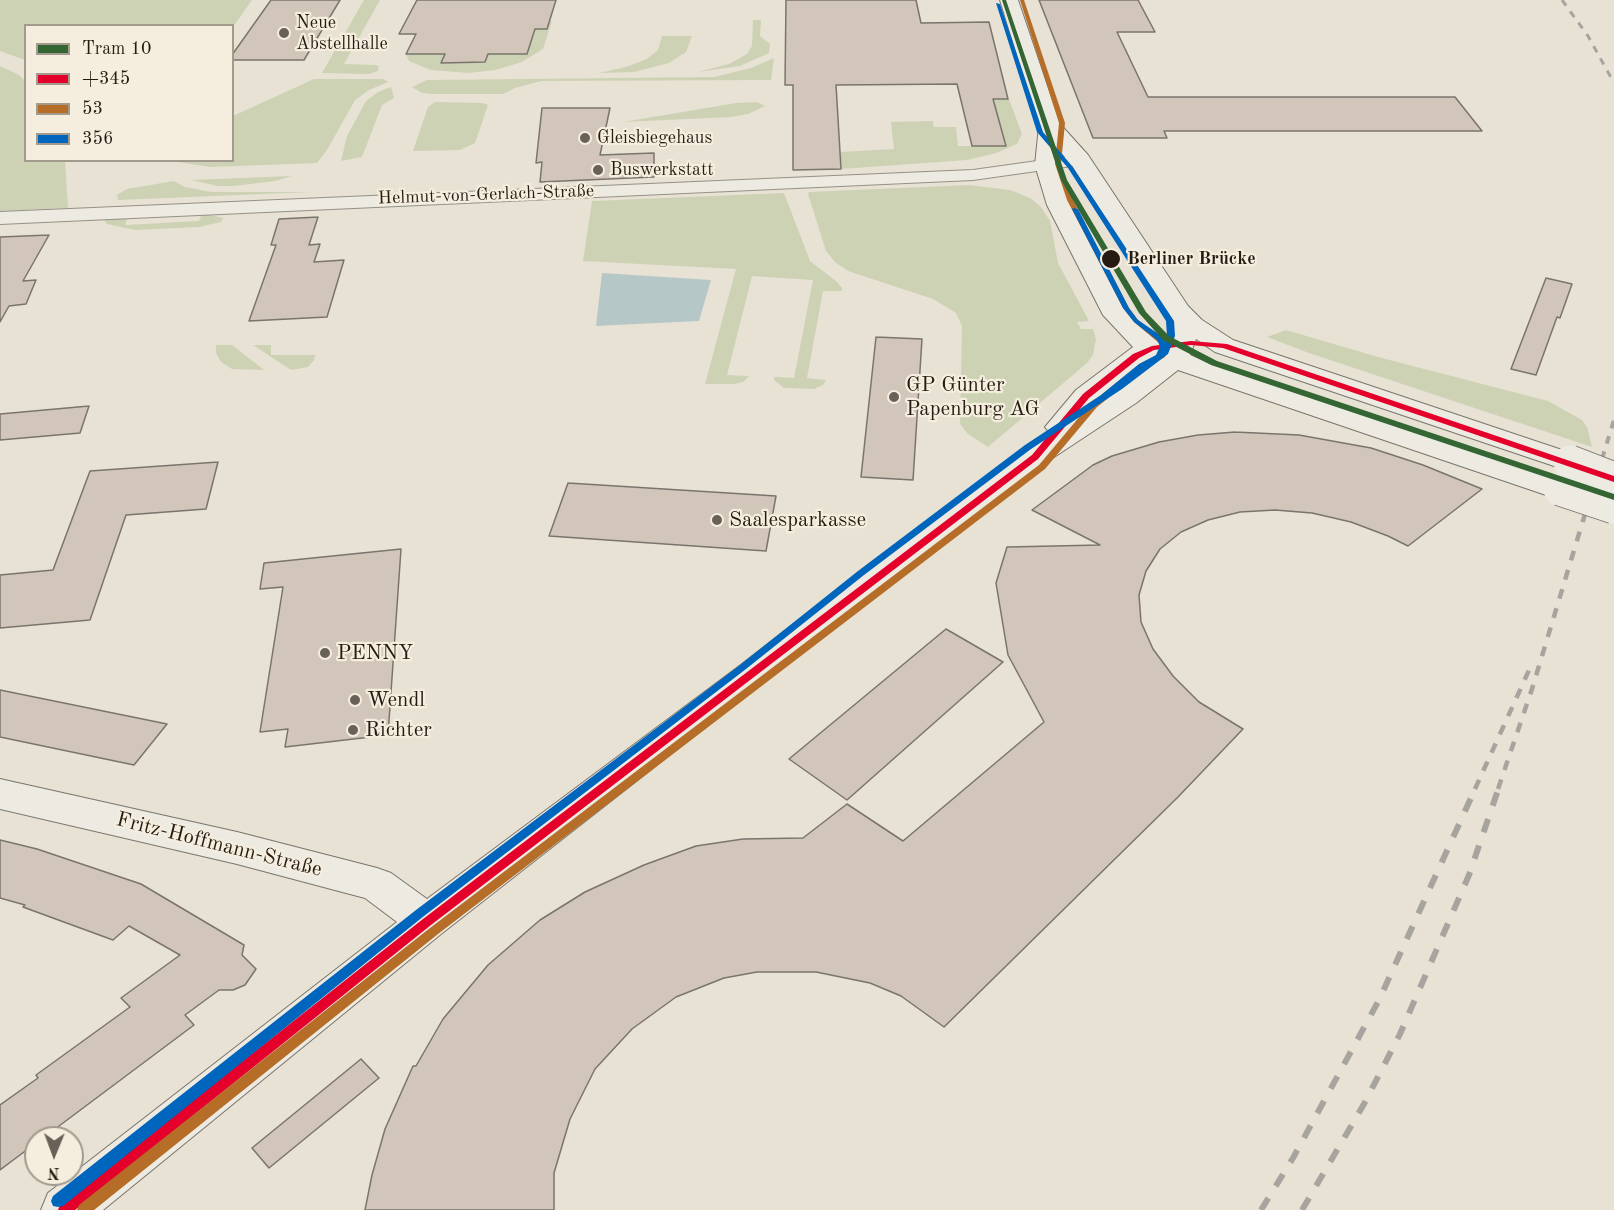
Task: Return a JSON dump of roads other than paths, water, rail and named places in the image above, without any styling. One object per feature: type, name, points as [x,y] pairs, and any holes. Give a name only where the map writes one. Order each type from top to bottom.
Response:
[{"type":"street","points":[[1009,0],[1050,126],[1080,160],[1182,317],[1203,334],[1224,346],[1565,476],[1614,507]]},
{"type":"street","points":[[1050,126],[1046,165],[1059,205],[1116,315],[1128,330],[1170,350],[1200,370],[1377,426],[1565,476],[1614,479]]},
{"type":"street","name":"Helmut-von-Gerlach-Straße","points":[[0,218],[973,175],[1080,160]]},
{"type":"street","points":[[65,1210],[427,922],[1035,457],[1126,397],[1170,350],[1182,317]]},
{"type":"street","points":[[1170,350],[1224,346]]},
{"type":"street","name":"Fritz-Hoffmann-Straße","points":[[0,794],[237,848],[377,885],[427,922]]},
{"type":"railway","points":[[1562,0],[1588,36],[1614,83]]},
{"type":"railway","points":[[1602,459],[1614,420]]},
{"type":"railway","points":[[1498,789],[1532,689],[1602,458]]},
{"type":"railway","points":[[1475,789],[1530,668]]},
{"type":"railway","points":[[1261,1210],[1293,1158],[1379,1000],[1476,787]]},
{"type":"railway","points":[[1302,1210],[1364,1104],[1400,1034],[1469,875],[1499,787]]},
{"type":"tram line","name":"10","points":[[1004,0],[1064,180],[1143,313],[1166,338],[1214,363],[1614,497]]},
{"type":"place","name":"Neue Abstellhalle","points":[[284,33]]},
{"type":"place","name":"Gleisbiegehaus","points":[[585,138]]},
{"type":"place","name":"Buswerkstatt","points":[[598,170]]},
{"type":"place","name":"Berliner Brücke","points":[[1111,259]]},
{"type":"place","name":"GP Günter Papenburg AG","points":[[894,397]]},
{"type":"place","name":"Saalesparkasse","points":[[717,520]]},
{"type":"place","name":"PENNY","points":[[325,653]]},
{"type":"place","name":"Wendl","points":[[355,700]]},
{"type":"place","name":"Richter","points":[[353,730]]}]
